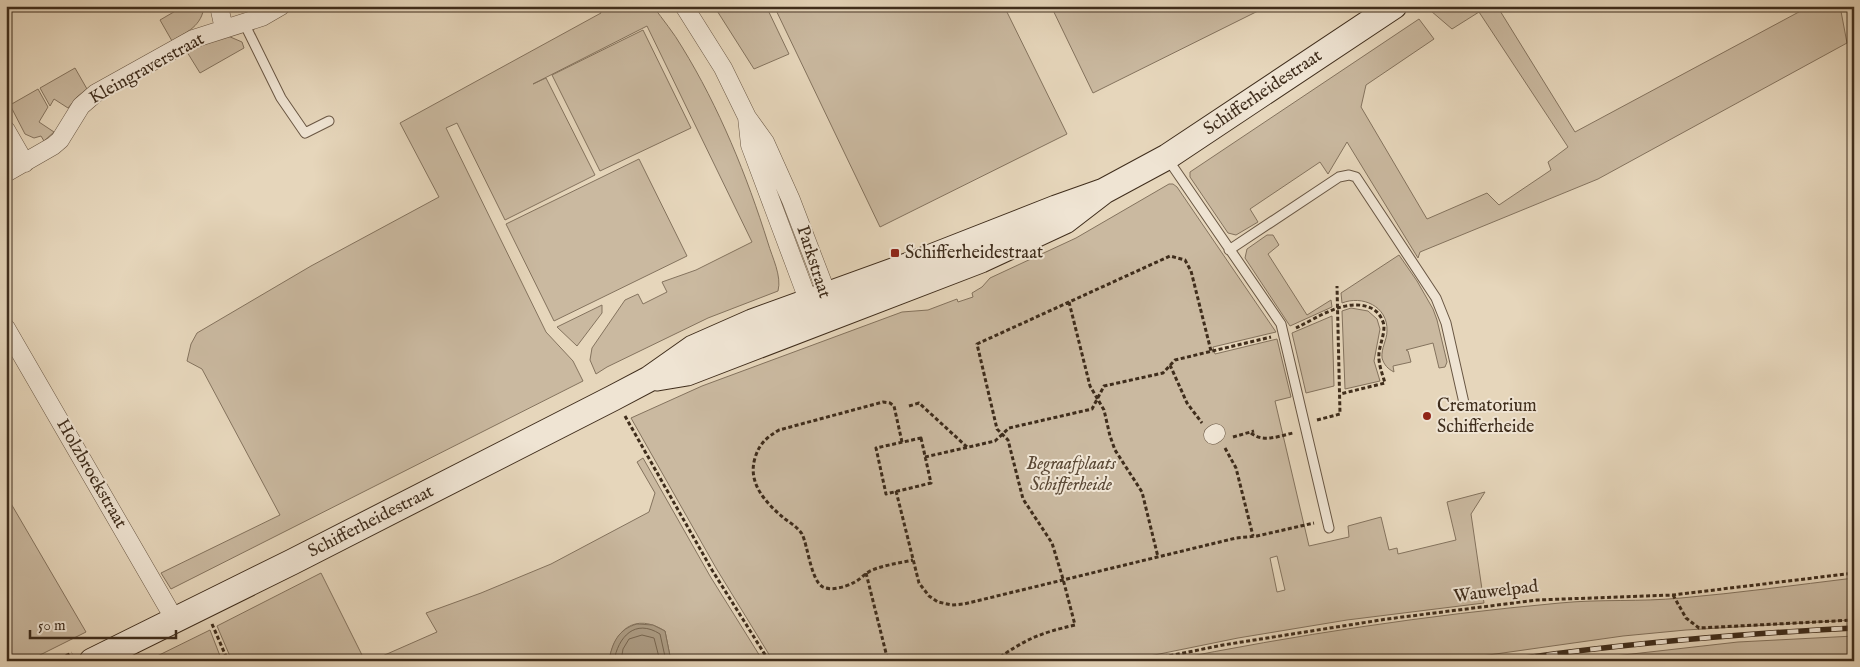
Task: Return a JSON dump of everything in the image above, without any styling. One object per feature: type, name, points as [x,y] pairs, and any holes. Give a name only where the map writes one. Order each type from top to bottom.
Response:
[{"type":"street","points":[[219,6],[224,29]]},
{"type":"street","name":"Kleingraverstraat","points":[[6,173],[46,152],[60,140],[81,106],[96,93],[193,38],[262,17],[281,6]]},
{"type":"street","name":"Parkstraat","points":[[684,6],[724,68],[747,117],[766,142],[792,200],[818,297],[827,319]]},
{"type":"street","name":"Schifferheidestraat","points":[[92,661],[613,398],[649,379],[693,348],[752,322],[926,259],[1104,191],[1167,157],[1394,6]]},
{"type":"street","points":[[6,130],[25,163]]},
{"type":"street","name":"Schifferheidestraat","points":[[649,379],[687,373],[981,260],[1065,221],[1104,191]]},
{"type":"street","name":"Holzbroekstraat","points":[[6,328],[175,620]]},
{"type":"lane","points":[[244,22],[281,98],[305,134],[329,121]]},
{"type":"lane","points":[[1167,157],[1281,324],[1328,524]]},
{"type":"lane","points":[[1229,250],[1339,177],[1349,175],[1356,177],[1371,197],[1439,304],[1446,324],[1464,403]]},
{"type":"path","points":[[995,661],[1015,646],[1032,637],[1047,631],[1074,625],[1052,543],[1023,499],[1008,440],[997,429],[977,344],[1170,256],[1185,260],[1191,271],[1211,350]]},
{"type":"path","points":[[1251,433],[1256,437],[1266,439],[1340,414],[1337,286]]},
{"type":"path","points":[[1069,302],[1090,386],[1104,410],[1115,450],[1142,492],[1158,556]]},
{"type":"path","points":[[925,457],[995,441],[1009,428],[1092,409],[1104,386],[1162,373],[1175,360],[1283,334],[1350,305],[1364,306],[1376,310],[1383,321],[1384,330],[1379,359],[1386,382],[1340,394]]},
{"type":"path","points":[[613,398],[712,570],[769,661]]},
{"type":"path","points":[[902,442],[894,406],[883,402],[779,430],[770,435],[759,446],[754,462],[754,482],[771,506],[800,532],[818,583],[824,587],[833,588],[853,583],[870,570],[913,560]]},
{"type":"path","points":[[910,406],[918,403],[967,448]]},
{"type":"path","points":[[921,438],[931,483],[886,494],[876,448],[902,442],[921,438]]},
{"type":"path","points":[[896,491],[919,583],[929,596],[938,602],[952,604],[964,604],[1236,538],[1328,524]]},
{"type":"path","name":"Wauwelpad","points":[[1144,661],[1223,645],[1387,618],[1537,600],[1674,595],[1854,573]]},
{"type":"path","points":[[866,574],[888,661]]},
{"type":"path","points":[[1674,595],[1686,618],[1699,628],[1854,620]]},
{"type":"path","points":[[211,620],[228,661]]},
{"type":"green space","points":[[184,6],[204,6],[203,13],[193,28],[172,41],[160,20]]},
{"type":"green space","points":[[598,6],[653,6],[679,42],[720,118],[741,167],[776,267],[779,279],[778,291],[708,318],[596,374],[590,360],[592,348],[625,300],[638,294],[643,304],[667,292],[662,282],[696,270],[752,242],[647,26],[533,84],[546,78],[595,175],[505,220],[457,123],[446,128],[546,332],[573,361],[583,381],[171,589],[161,573],[280,515],[202,369],[187,361],[191,344],[197,333],[311,266],[439,197],[400,123],[601,13]]},
{"type":"green space","points":[[714,6],[766,6],[789,54],[754,69]]},
{"type":"green space","points":[[774,6],[1004,6],[1067,134],[880,227]]},
{"type":"green space","points":[[1051,6],[1268,6],[1093,93]]},
{"type":"green space","points":[[1432,6],[1497,6],[1575,132],[1810,6],[1840,6],[1847,43],[1598,179],[1420,252],[1418,258],[1347,142],[1328,174],[1320,162],[1250,209],[1258,222],[1236,235],[1228,233],[1190,177],[1190,172],[1419,19],[1434,39],[1366,85],[1361,107],[1427,219],[1487,193],[1499,205],[1551,170],[1548,162],[1568,147],[1479,12],[1452,29],[1431,11]]},
{"type":"green space","points":[[643,30],[691,128],[600,171],[552,75]]},
{"type":"green space","points":[[228,36],[242,42],[244,48],[200,73],[187,52],[204,43]]},
{"type":"green space","points":[[75,68],[87,89],[68,108],[54,99],[50,106],[40,88]]},
{"type":"green space","points":[[38,89],[48,107],[39,122],[54,132],[44,141],[41,136],[34,138],[25,134],[10,105]]},
{"type":"green space","points":[[639,159],[687,256],[554,321],[506,224]]},
{"type":"green space","name":"Begraafplaats Schifferheide","points":[[1169,184],[1177,187],[1276,332],[1213,347],[1215,354],[1277,339],[1291,397],[1275,401],[1309,546],[1349,537],[1348,526],[1381,517],[1389,550],[1397,548],[1398,554],[1456,540],[1447,502],[1485,492],[1471,514],[1484,603],[1347,620],[1238,638],[1125,661],[773,661],[716,568],[631,418],[702,386],[902,312],[928,310],[957,299],[958,302],[973,297],[972,293],[982,287],[990,278],[1076,238]],"holes":[[[1277,556],[1285,590],[1277,592],[1270,558]]]},
{"type":"green space","points":[[1267,235],[1273,235],[1279,245],[1268,254],[1307,315],[1331,300],[1332,307],[1290,326],[1245,258],[1247,249]]},
{"type":"green space","points":[[1399,255],[1433,309],[1447,362],[1445,367],[1439,368],[1433,343],[1406,350],[1411,362],[1393,366],[1394,372],[1392,371],[1385,365],[1382,358],[1387,331],[1383,315],[1378,309],[1365,302],[1358,300],[1342,303],[1341,293]]},
{"type":"green space","points":[[602,305],[602,313],[577,346],[557,327]]},
{"type":"green space","points":[[1351,308],[1368,311],[1377,319],[1380,329],[1374,361],[1380,381],[1345,389],[1342,311]]},
{"type":"green space","points":[[1332,316],[1334,386],[1306,393],[1292,333]]},
{"type":"green space","points":[[643,458],[710,576],[763,661],[671,661],[665,631],[644,623],[628,627],[621,633],[612,650],[609,661],[371,661],[437,632],[426,613],[551,564],[649,512],[655,493],[637,462]]},
{"type":"green space","points":[[6,495],[86,632],[28,661],[6,661]]},
{"type":"green space","points":[[321,573],[365,661],[232,661],[217,626]]},
{"type":"green space","points":[[1854,578],[1854,620],[1686,630],[1623,636],[1446,661],[1166,661],[1313,634],[1461,613],[1575,602],[1681,598]]},
{"type":"green space","points":[[210,630],[222,661],[147,661]]},
{"type":"green space","points":[[1854,636],[1854,661],[1570,661],[1738,642]]},
{"type":"water","points":[[637,624],[653,625],[665,631],[671,661],[609,661],[617,637],[625,629]]},
{"type":"railway","points":[[1503,661],[1678,640],[1854,628]]},
{"type":"place","name":"Schifferheidestraat","points":[[895,253]]},
{"type":"place","name":"Crematorium Schifferheide","points":[[1427,416]]}]
